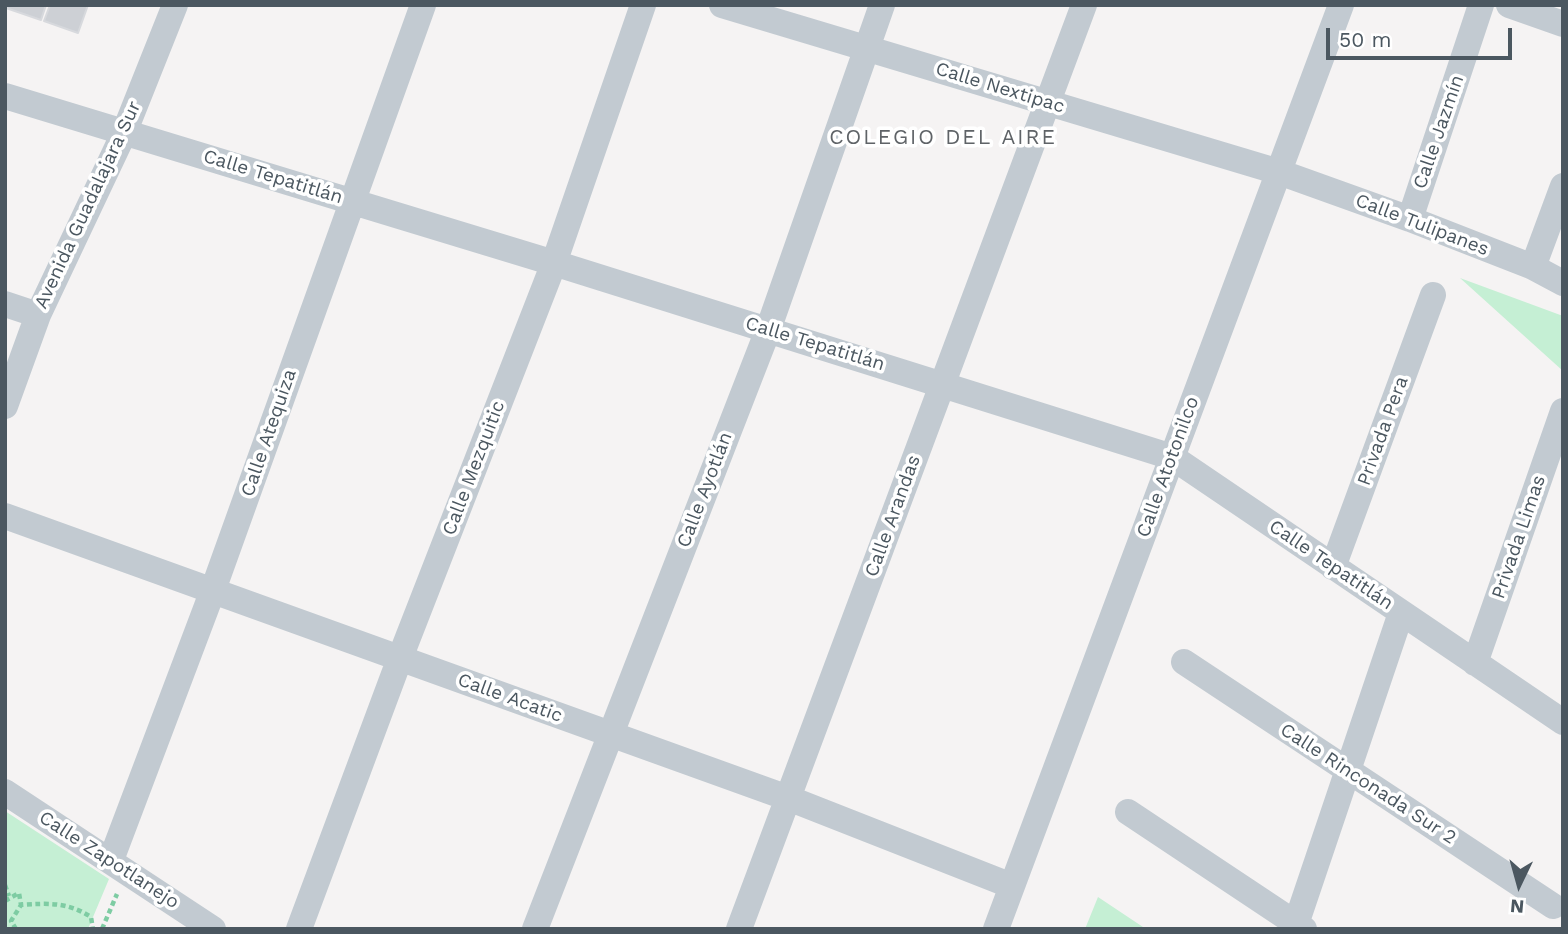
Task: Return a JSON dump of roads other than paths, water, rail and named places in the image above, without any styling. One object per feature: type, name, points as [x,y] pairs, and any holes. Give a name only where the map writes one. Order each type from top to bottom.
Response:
[{"type":"street","name":"Avenida Guadalajara Sur","points":[[5,407],[38,315],[124,132],[175,5]]},
{"type":"street","name":"Calle Atequiza","points":[[119,865],[213,590],[423,5]]},
{"type":"street","name":"Calle Mezquitic","points":[[299,929],[400,658],[554,263],[643,5]]},
{"type":"street","name":"Calle Nextipac","points":[[722,5],[1279,172]]},
{"type":"street","name":"Calle Ayotlán","points":[[536,929],[768,330],[882,5]]},
{"type":"street","name":"Calle Arandas","points":[[739,929],[1084,5]]},
{"type":"street","name":"Calle Atotonilco","points":[[996,929],[1341,5]]},
{"type":"street","name":"Calle Jazmín","points":[[1410,219],[1481,5]]},
{"type":"street","points":[[1509,5],[1563,24]]},
{"type":"street","name":"Calle Tepatitlán","points":[[5,96],[554,263],[1172,457],[1563,722]]},
{"type":"street","name":"Calle Tulipanes","points":[[1279,172],[1410,219],[1534,268],[1563,283]]},
{"type":"street","points":[[1534,268],[1563,186]]},
{"type":"street","name":"Privada Pera","points":[[1333,567],[1433,295]]},
{"type":"street","points":[[5,304],[38,315]]},
{"type":"street","name":"Privada Limas","points":[[1475,663],[1563,411]]},
{"type":"street","name":"Calle Acatic","points":[[5,516],[788,798],[1012,886]]},
{"type":"street","points":[[1128,812],[1300,926],[1401,613]]},
{"type":"street","name":"Calle Rinconada Sur 2","points":[[1184,662],[1553,906]]},
{"type":"street","name":"Calle Zapotlanejo","points":[[5,792],[212,929]]},
{"type":"district","name":"COLEGIO DEL AIRE","points":[[943,138]]}]
